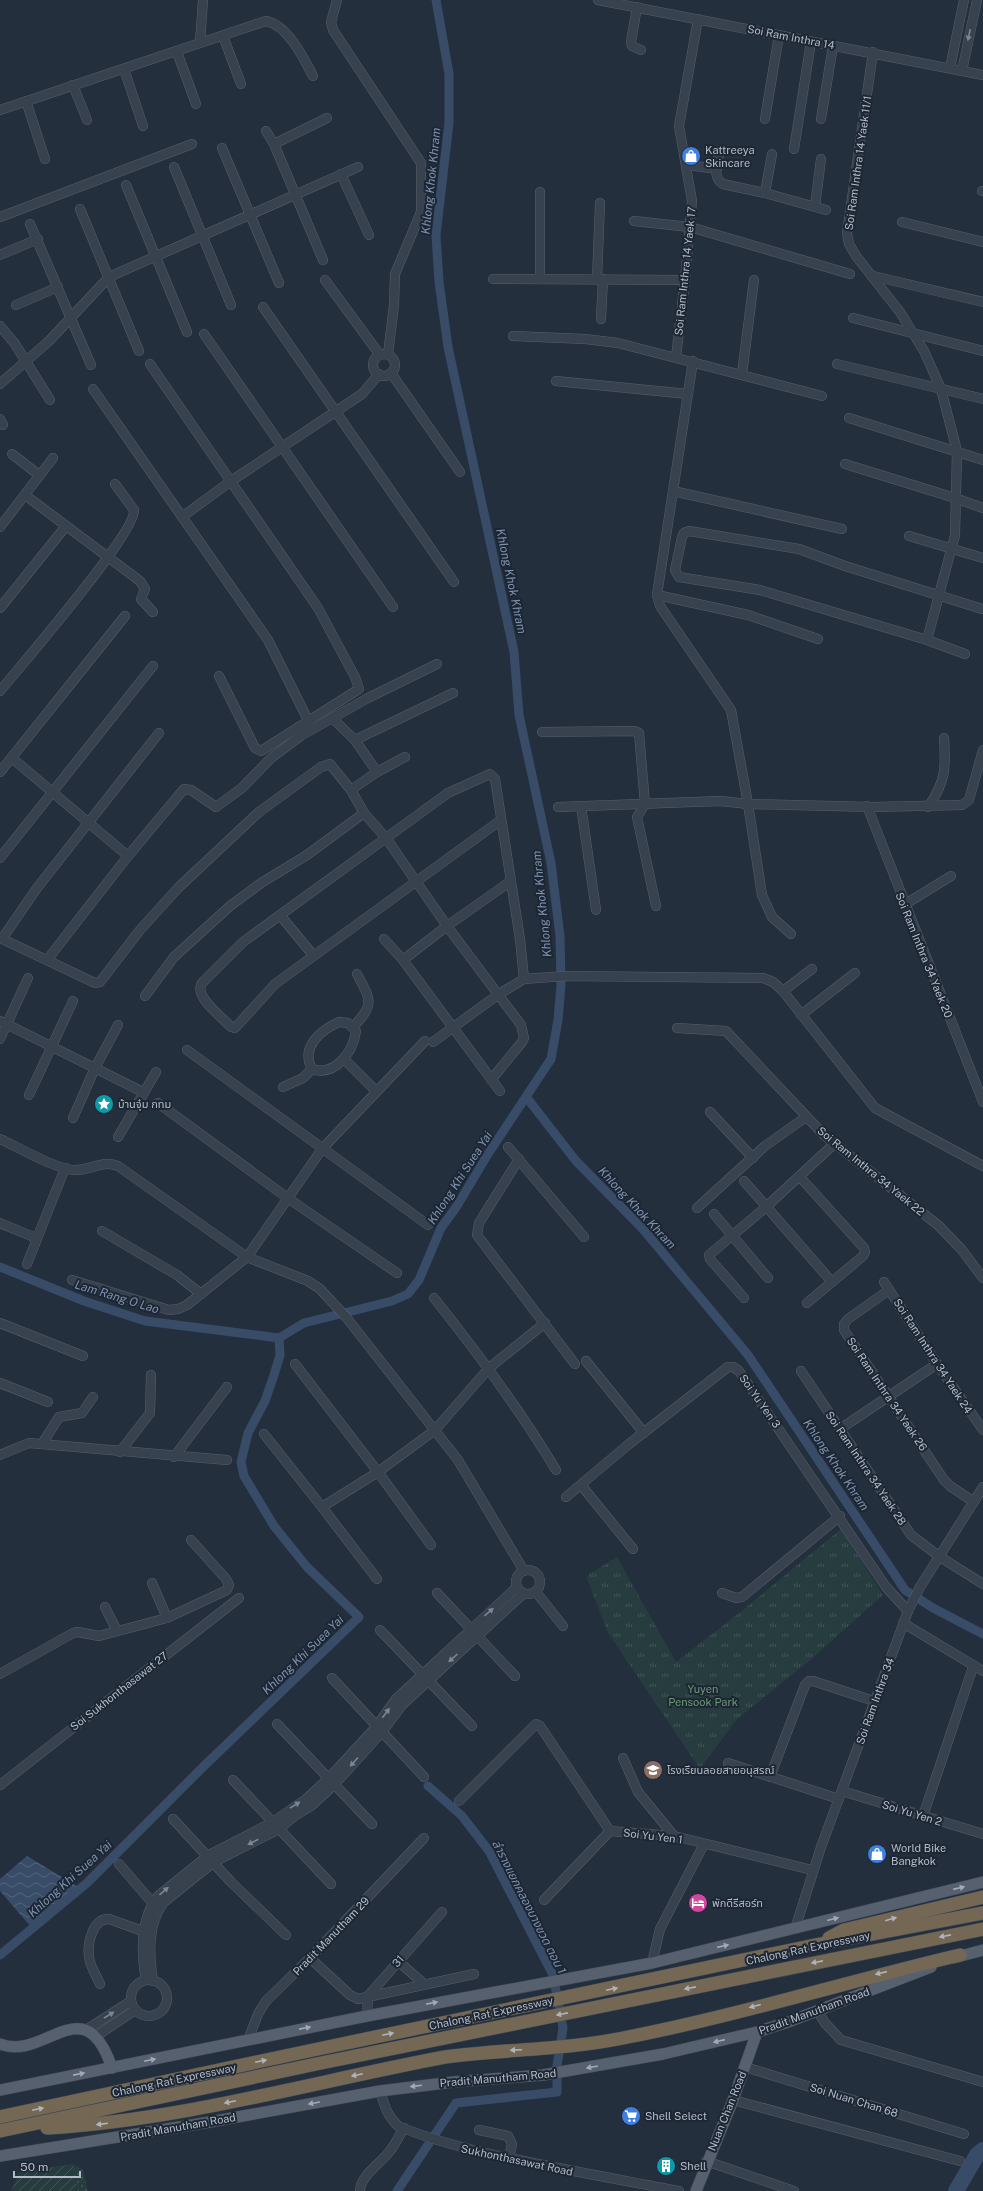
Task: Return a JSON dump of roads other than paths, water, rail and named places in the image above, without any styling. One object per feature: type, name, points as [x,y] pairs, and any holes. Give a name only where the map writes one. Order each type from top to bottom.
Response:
[{"type":"highway","points":[[815,1946],[844,1930],[983,1897]]},
{"type":"highway","name":"Chalong Rat Expressway","points":[[0,2117],[815,1946],[983,1913]]},
{"type":"highway","name":"Chalong Rat Expressway","points":[[3,2130],[381,2051],[983,1929]]},
{"type":"highway","points":[[3,2130],[93,2125],[168,2114],[396,2066],[484,2052],[561,2047],[628,2038],[712,2018],[872,1975],[960,1955]]},
{"type":"main road","points":[[0,2090],[367,2016],[652,1963],[983,1882]]},
{"type":"main road","name":"Pradit Manutham Road","points":[[0,2156],[210,2122],[380,2091],[453,2082],[558,2073],[663,2054],[757,2032],[818,2012],[960,1955],[983,1950]]},
{"type":"main road","points":[[0,2044],[15,2046],[23,2045],[66,2030],[80,2028],[86,2030],[102,2045],[112,2068]]},
{"type":"main road","name":"Nuan Chan Road","points":[[696,2191],[706,2161],[733,2100],[757,2032]]},
{"type":"street","points":[[200,43],[203,0]]},
{"type":"street","points":[[325,280],[384,354],[392,357],[395,364],[391,373],[385,375],[379,374],[374,366],[375,359],[384,354],[394,305],[395,274],[421,212],[421,163],[332,30],[331,22],[337,0]]},
{"type":"street","name":"Soi Ram Inthra 14","points":[[598,0],[617,2],[811,42],[873,52],[983,75]]},
{"type":"street","points":[[950,68],[964,0]]},
{"type":"street","points":[[962,71],[977,0]]},
{"type":"street","points":[[638,7],[631,42],[632,46],[641,50]]},
{"type":"street","name":"Soi Ram Inthra 14 Yaek 17","points":[[676,357],[686,280],[692,201],[687,165],[679,126],[698,19]]},
{"type":"street","points":[[0,110],[266,21],[271,22],[297,46],[313,76]]},
{"type":"street","points":[[765,119],[779,35]]},
{"type":"street","points":[[223,36],[241,84]]},
{"type":"street","points":[[794,149],[811,42]]},
{"type":"street","points":[[821,119],[833,46]]},
{"type":"street","points":[[177,52],[196,104]]},
{"type":"street","name":"Soi Ram Inthra 14 Yaek 11/1","points":[[873,52],[847,234],[849,244],[856,256],[873,276],[914,334],[941,389],[956,444],[955,535],[940,596],[927,640]]},
{"type":"street","points":[[124,69],[143,126]]},
{"type":"street","points":[[73,85],[87,120]]},
{"type":"street","points":[[26,101],[45,159]]},
{"type":"street","points":[[274,144],[327,118]]},
{"type":"street","points":[[266,131],[274,144],[323,260]]},
{"type":"street","points":[[0,217],[192,144]]},
{"type":"street","points":[[222,148],[279,283]]},
{"type":"street","points":[[720,150],[717,169],[718,181],[723,184],[766,193],[826,210]]},
{"type":"street","points":[[766,193],[772,154]]},
{"type":"street","points":[[815,207],[821,160]]},
{"type":"street","points":[[687,165],[717,169]]},
{"type":"street","points":[[174,167],[231,306]]},
{"type":"street","points":[[0,384],[49,341],[109,278],[202,235],[296,196],[358,167]]},
{"type":"street","points":[[341,174],[369,235]]},
{"type":"street","points":[[126,185],[187,332]]},
{"type":"street","points":[[540,192],[540,279]]},
{"type":"street","points":[[600,203],[601,320]]},
{"type":"street","points":[[80,209],[139,351]]},
{"type":"street","points":[[634,221],[690,227],[850,274]]},
{"type":"street","points":[[902,222],[983,242]]},
{"type":"street","points":[[30,224],[91,364]]},
{"type":"street","points":[[0,255],[38,240]]},
{"type":"street","points":[[873,276],[983,302]]},
{"type":"street","points":[[493,279],[686,280]]},
{"type":"street","points":[[742,374],[754,280]]},
{"type":"street","points":[[16,305],[58,287]]},
{"type":"street","points":[[263,307],[454,582]]},
{"type":"street","points":[[853,318],[983,351]]},
{"type":"street","points":[[0,326],[26,360],[50,400]]},
{"type":"street","points":[[204,334],[283,446],[393,608]]},
{"type":"street","points":[[513,336],[585,339],[618,343],[693,361],[822,396]]},
{"type":"street","points":[[693,361],[657,595],[660,606],[731,710],[748,804],[762,895],[766,907],[772,917],[791,934]]},
{"type":"street","points":[[150,364],[318,608],[358,682],[359,689],[355,693],[308,720],[264,750],[258,751],[255,748],[218,676]]},
{"type":"street","points":[[837,364],[983,399]]},
{"type":"street","points":[[391,373],[460,472]]},
{"type":"street","points":[[182,517],[231,481],[362,394],[379,374]]},
{"type":"street","points":[[556,381],[688,394]]},
{"type":"street","points":[[92,390],[268,640],[308,720]]},
{"type":"street","points":[[850,418],[956,444],[983,460]]},
{"type":"street","points":[[12,454],[39,475]]},
{"type":"street","points":[[0,527],[53,458]]},
{"type":"street","points":[[845,464],[983,508]]},
{"type":"street","points":[[0,691],[109,557],[134,516],[134,512],[115,484]]},
{"type":"street","points":[[673,491],[842,529]]},
{"type":"street","points":[[25,495],[142,583],[145,589],[141,599],[153,612]]},
{"type":"street","points":[[0,608],[66,526]]},
{"type":"street","points":[[965,654],[927,640],[760,590],[679,577],[675,570],[682,537],[684,533],[689,531],[799,549],[845,566],[982,609]]},
{"type":"street","points":[[909,536],[952,547],[983,558]]},
{"type":"street","points":[[657,595],[748,615],[818,639]]},
{"type":"street","points":[[0,772],[125,616]]},
{"type":"street","points":[[47,960],[128,856],[184,789],[191,790],[216,807],[242,788],[272,758],[302,735],[368,698],[438,664]]},
{"type":"street","points":[[0,858],[51,792],[153,666]]},
{"type":"street","points":[[355,740],[453,693]]},
{"type":"street","points":[[332,718],[355,740],[377,772]]},
{"type":"street","points":[[542,732],[637,732],[640,739],[645,804],[637,817],[656,906]]},
{"type":"street","points":[[159,733],[88,822],[1,938],[95,983],[101,982],[140,930],[178,888],[259,812],[327,764],[333,766],[351,790],[364,813],[386,838],[447,926],[521,1025],[524,1038],[519,1048],[491,1080]]},
{"type":"street","points":[[928,807],[944,776],[946,763],[944,738]]},
{"type":"street","points":[[558,807],[720,801],[748,804],[867,806],[928,807],[962,805],[969,800],[983,750]]},
{"type":"street","points":[[351,790],[377,772],[405,757]]},
{"type":"street","points":[[12,758],[128,856]]},
{"type":"street","points":[[501,820],[275,984],[235,1028],[230,1026],[202,997],[199,989],[202,983],[243,942],[280,914],[448,793],[488,774],[496,779],[524,979]]},
{"type":"street","points":[[581,806],[596,910]]},
{"type":"street","name":"Soi Ram Inthra 34 Yaek 20","points":[[867,806],[904,905],[983,1102]]},
{"type":"street","points":[[145,996],[174,957],[230,906],[261,883],[307,855],[364,813]]},
{"type":"street","points":[[904,905],[951,876]]},
{"type":"street","points":[[403,960],[447,926],[511,881]]},
{"type":"street","points":[[280,914],[313,955]]},
{"type":"street","points":[[384,939],[403,960],[491,1080],[500,1090]]},
{"type":"street","points":[[784,991],[812,969]]},
{"type":"street","points":[[801,1015],[855,973]]},
{"type":"street","points":[[353,1027],[368,1010],[369,1002],[357,974]]},
{"type":"street","points":[[72,1280],[169,1310],[182,1307],[201,1294],[246,1257],[289,1199],[322,1149],[376,1091],[429,1041],[453,1028],[499,994],[524,979],[561,977],[763,978],[773,982],[784,991],[801,1015],[876,1108],[983,1166]]},
{"type":"street","points":[[0,1039],[3,1023],[28,978]]},
{"type":"street","points":[[29,1095],[73,1001]]},
{"type":"street","points":[[339,1022],[348,1023],[353,1027],[356,1031],[355,1040],[344,1059],[328,1070],[319,1071],[312,1069],[308,1062],[308,1051],[319,1034],[339,1022]]},
{"type":"street","points":[[3,1023],[143,1092]]},
{"type":"street","points":[[73,1118],[118,1025]]},
{"type":"street","name":"Soi Ram Inthra 34 Yaek 22","points":[[677,1028],[726,1031],[806,1117],[834,1144],[939,1226],[962,1250],[983,1278]]},
{"type":"street","points":[[187,1050],[428,1225]]},
{"type":"street","points":[[344,1059],[376,1091]]},
{"type":"street","points":[[283,1087],[303,1078],[312,1069]]},
{"type":"street","points":[[118,1137],[156,1072]]},
{"type":"street","points":[[158,1103],[289,1199],[396,1273]]},
{"type":"street","points":[[710,1112],[753,1158]]},
{"type":"street","points":[[697,1208],[765,1146],[806,1117]]},
{"type":"street","points":[[0,1139],[65,1168],[86,1169],[108,1162],[118,1166],[246,1257],[308,1281],[320,1289],[346,1317],[458,1460],[524,1571]]},
{"type":"street","points":[[744,1298],[709,1258],[710,1254],[800,1177],[834,1144]]},
{"type":"street","points":[[508,1147],[584,1237]]},
{"type":"street","points":[[519,1159],[479,1223],[477,1235],[575,1364]]},
{"type":"street","points":[[27,1264],[36,1238],[65,1168]]},
{"type":"street","points":[[800,1177],[864,1248],[865,1252],[807,1303]]},
{"type":"street","points":[[744,1181],[832,1282]]},
{"type":"street","points":[[714,1214],[768,1278]]},
{"type":"street","points":[[0,1223],[36,1238]]},
{"type":"street","points":[[102,1231],[171,1272],[201,1294]]},
{"type":"street","name":"Soi Ram Inthra 34 Yaek 24","points":[[887,1286],[937,1364],[983,1430]]},
{"type":"street","name":"Soi Ram Inthra 34 Yaek 26","points":[[887,1286],[848,1319],[844,1324],[844,1330],[944,1480],[950,1486],[974,1502]]},
{"type":"street","points":[[434,1298],[489,1368],[524,1418],[556,1470]]},
{"type":"street","points":[[0,1323],[83,1356]]},
{"type":"street","points":[[322,1506],[378,1472],[435,1430],[489,1368],[545,1323]]},
{"type":"street","points":[[586,1361],[644,1434]]},
{"type":"street","points":[[295,1364],[378,1472],[430,1545]]},
{"type":"street","points":[[840,1429],[937,1364]]},
{"type":"street","name":"Soi Yu Yen 3","points":[[566,1497],[728,1367],[734,1367],[740,1371],[840,1516],[886,1588],[908,1611]]},
{"type":"street","name":"Soi Ram Inthra 34 Yaek 28","points":[[801,1371],[911,1535],[940,1557],[982,1581]]},
{"type":"street","points":[[120,1452],[150,1413],[151,1375]]},
{"type":"street","points":[[0,1383],[48,1402]]},
{"type":"street","points":[[174,1456],[227,1387]]},
{"type":"street","points":[[42,1444],[59,1416],[82,1413],[94,1397]]},
{"type":"street","points":[[264,1434],[322,1506],[377,1580]]},
{"type":"street","points":[[0,1455],[23,1444],[42,1444],[120,1452],[227,1460]]},
{"type":"street","points":[[581,1485],[633,1549]]},
{"type":"street","name":"Soi Ram Inthra 34","points":[[795,1929],[812,1870],[908,1611],[920,1587],[983,1488]]},
{"type":"street","points":[[722,1593],[736,1598],[742,1597],[840,1516]]},
{"type":"street","points":[[0,1674],[73,1633],[78,1632],[99,1636],[167,1618],[227,1590],[226,1579],[191,1540]]},
{"type":"street","points":[[530,1570],[539,1576],[541,1582],[536,1592],[530,1595],[520,1590],[517,1578],[524,1571],[530,1570]]},
{"type":"street","points":[[152,1583],[167,1618]]},
{"type":"street","points":[[150,1981],[148,1933],[156,1906],[170,1896],[211,1859],[276,1826],[311,1806],[471,1628],[520,1590]]},
{"type":"street","points":[[426,1677],[477,1636],[520,1590]]},
{"type":"street","points":[[536,1592],[563,1626]]},
{"type":"street","points":[[437,1593],[515,1676]]},
{"type":"street","name":"Soi Sukhonthasawat 27","points":[[0,1785],[239,1598]]},
{"type":"street","points":[[105,1607],[117,1631]]},
{"type":"street","points":[[903,1624],[983,1672]]},
{"type":"street","points":[[380,1630],[472,1726]]},
{"type":"street","points":[[922,1816],[974,1667]]},
{"type":"street","points":[[332,1678],[424,1777]]},
{"type":"street","points":[[770,1777],[805,1685],[809,1681],[813,1681],[874,1702]]},
{"type":"street","points":[[277,1724],[372,1824]]},
{"type":"street","points":[[459,1801],[536,1724],[540,1726],[610,1831]]},
{"type":"street","points":[[623,1758],[638,1792],[674,1836]]},
{"type":"street","name":"Soi Yu Yen 2","points":[[728,1762],[770,1777],[922,1816],[983,1834]]},
{"type":"street","points":[[233,1780],[331,1884]]},
{"type":"street","points":[[173,1819],[231,1882],[286,1935]]},
{"type":"street","name":"Soi Yu Yen 1","points":[[544,1900],[610,1831],[674,1836],[812,1870]]},
{"type":"street","name":"Pradit Manutham 29","points":[[248,2040],[258,2014],[266,2001],[310,1958],[424,1838]]},
{"type":"street","points":[[652,1963],[660,1929],[704,1844]]},
{"type":"street","points":[[119,1864],[156,1906]]},
{"type":"street","name":"31","points":[[368,1996],[442,1912]]},
{"type":"street","points":[[100,1984],[89,1957],[92,1936],[98,1922],[103,1919],[109,1919],[148,1933]]},
{"type":"street","points":[[310,1958],[353,1998],[474,1974]]},
{"type":"street","points":[[398,1961],[424,1984]]},
{"type":"street","points":[[150,1981],[161,1985],[166,1992],[167,2000],[165,2008],[159,2014],[150,2016],[142,2015],[135,2010],[131,2001],[133,1991],[138,1984],[150,1981]]},
{"type":"street","points":[[367,2016],[368,1996]]},
{"type":"street","points":[[86,2030],[131,2001]]},
{"type":"street","points":[[95,2037],[135,2010]]},
{"type":"street","points":[[818,2012],[825,2024],[841,2040],[983,2082]]},
{"type":"street","name":"Soi Nuan Chan 68","points":[[745,2067],[964,2134]]},
{"type":"street","name":"Sukhonthasawat Road","points":[[380,2091],[388,2116],[398,2126],[433,2139],[509,2158],[679,2191]]},
{"type":"street","points":[[733,2100],[960,2161]]},
{"type":"street","points":[[360,2191],[360,2185],[388,2153],[404,2128]]},
{"type":"street","points":[[479,2130],[508,2136],[512,2144],[509,2158]]},
{"type":"street","points":[[706,2161],[794,2191]]},
{"type":"water","points":[[27,1856],[77,1886],[32,1928],[0,1891],[0,1879]]},
{"type":"waterway","name":"Khlong Khok Khram","points":[[279,1338],[304,1323],[392,1301],[408,1294],[419,1280],[441,1228],[457,1206],[488,1154],[551,1059],[558,1020],[561,985],[560,936],[551,863],[519,715],[514,652],[448,347],[439,282],[436,235],[449,123],[449,74],[436,0]]},
{"type":"waterway","name":"Khlong Khok Khram","points":[[527,1098],[576,1161],[642,1228],[748,1355],[905,1590],[933,1608],[983,1634]]},
{"type":"waterway","name":"Lam Rang O Lao","points":[[0,1267],[84,1301],[145,1321],[279,1338]]},
{"type":"waterway","name":"Khlong Khi Suea Yai","points":[[0,1955],[87,1883],[203,1767],[359,1617],[307,1567],[274,1526],[244,1476],[241,1462],[248,1433],[265,1401],[274,1375],[280,1355],[279,1338]]},
{"type":"waterway","name":"ลำรางแยกคลองบางขวด ตอน 1","points":[[397,2191],[456,2103],[557,2092],[557,2066],[563,2028],[553,1975],[489,1851],[462,1816],[428,1786]]},
{"type":"waterway","points":[[956,2191],[977,2155],[983,2150]]},
{"type":"place","name":"Kattreeya Skincare","points":[[691,156]]},
{"type":"place","name":"บ้านจุ๋ม กทม","points":[[104,1104]]},
{"type":"place","name":"โรงเรียนลอยสายอนุสรณ์","points":[[653,1770]]},
{"type":"place","name":"World Bike Bangkok","points":[[877,1854]]},
{"type":"place","name":"พักดีรีสอร์ท","points":[[698,1903]]},
{"type":"place","name":"Shell Select","points":[[631,2116]]},
{"type":"place","name":"Shell","points":[[666,2166]]},
{"type":"park label","name":"Yuyen Pensook Park","points":[[703,1695]]}]
